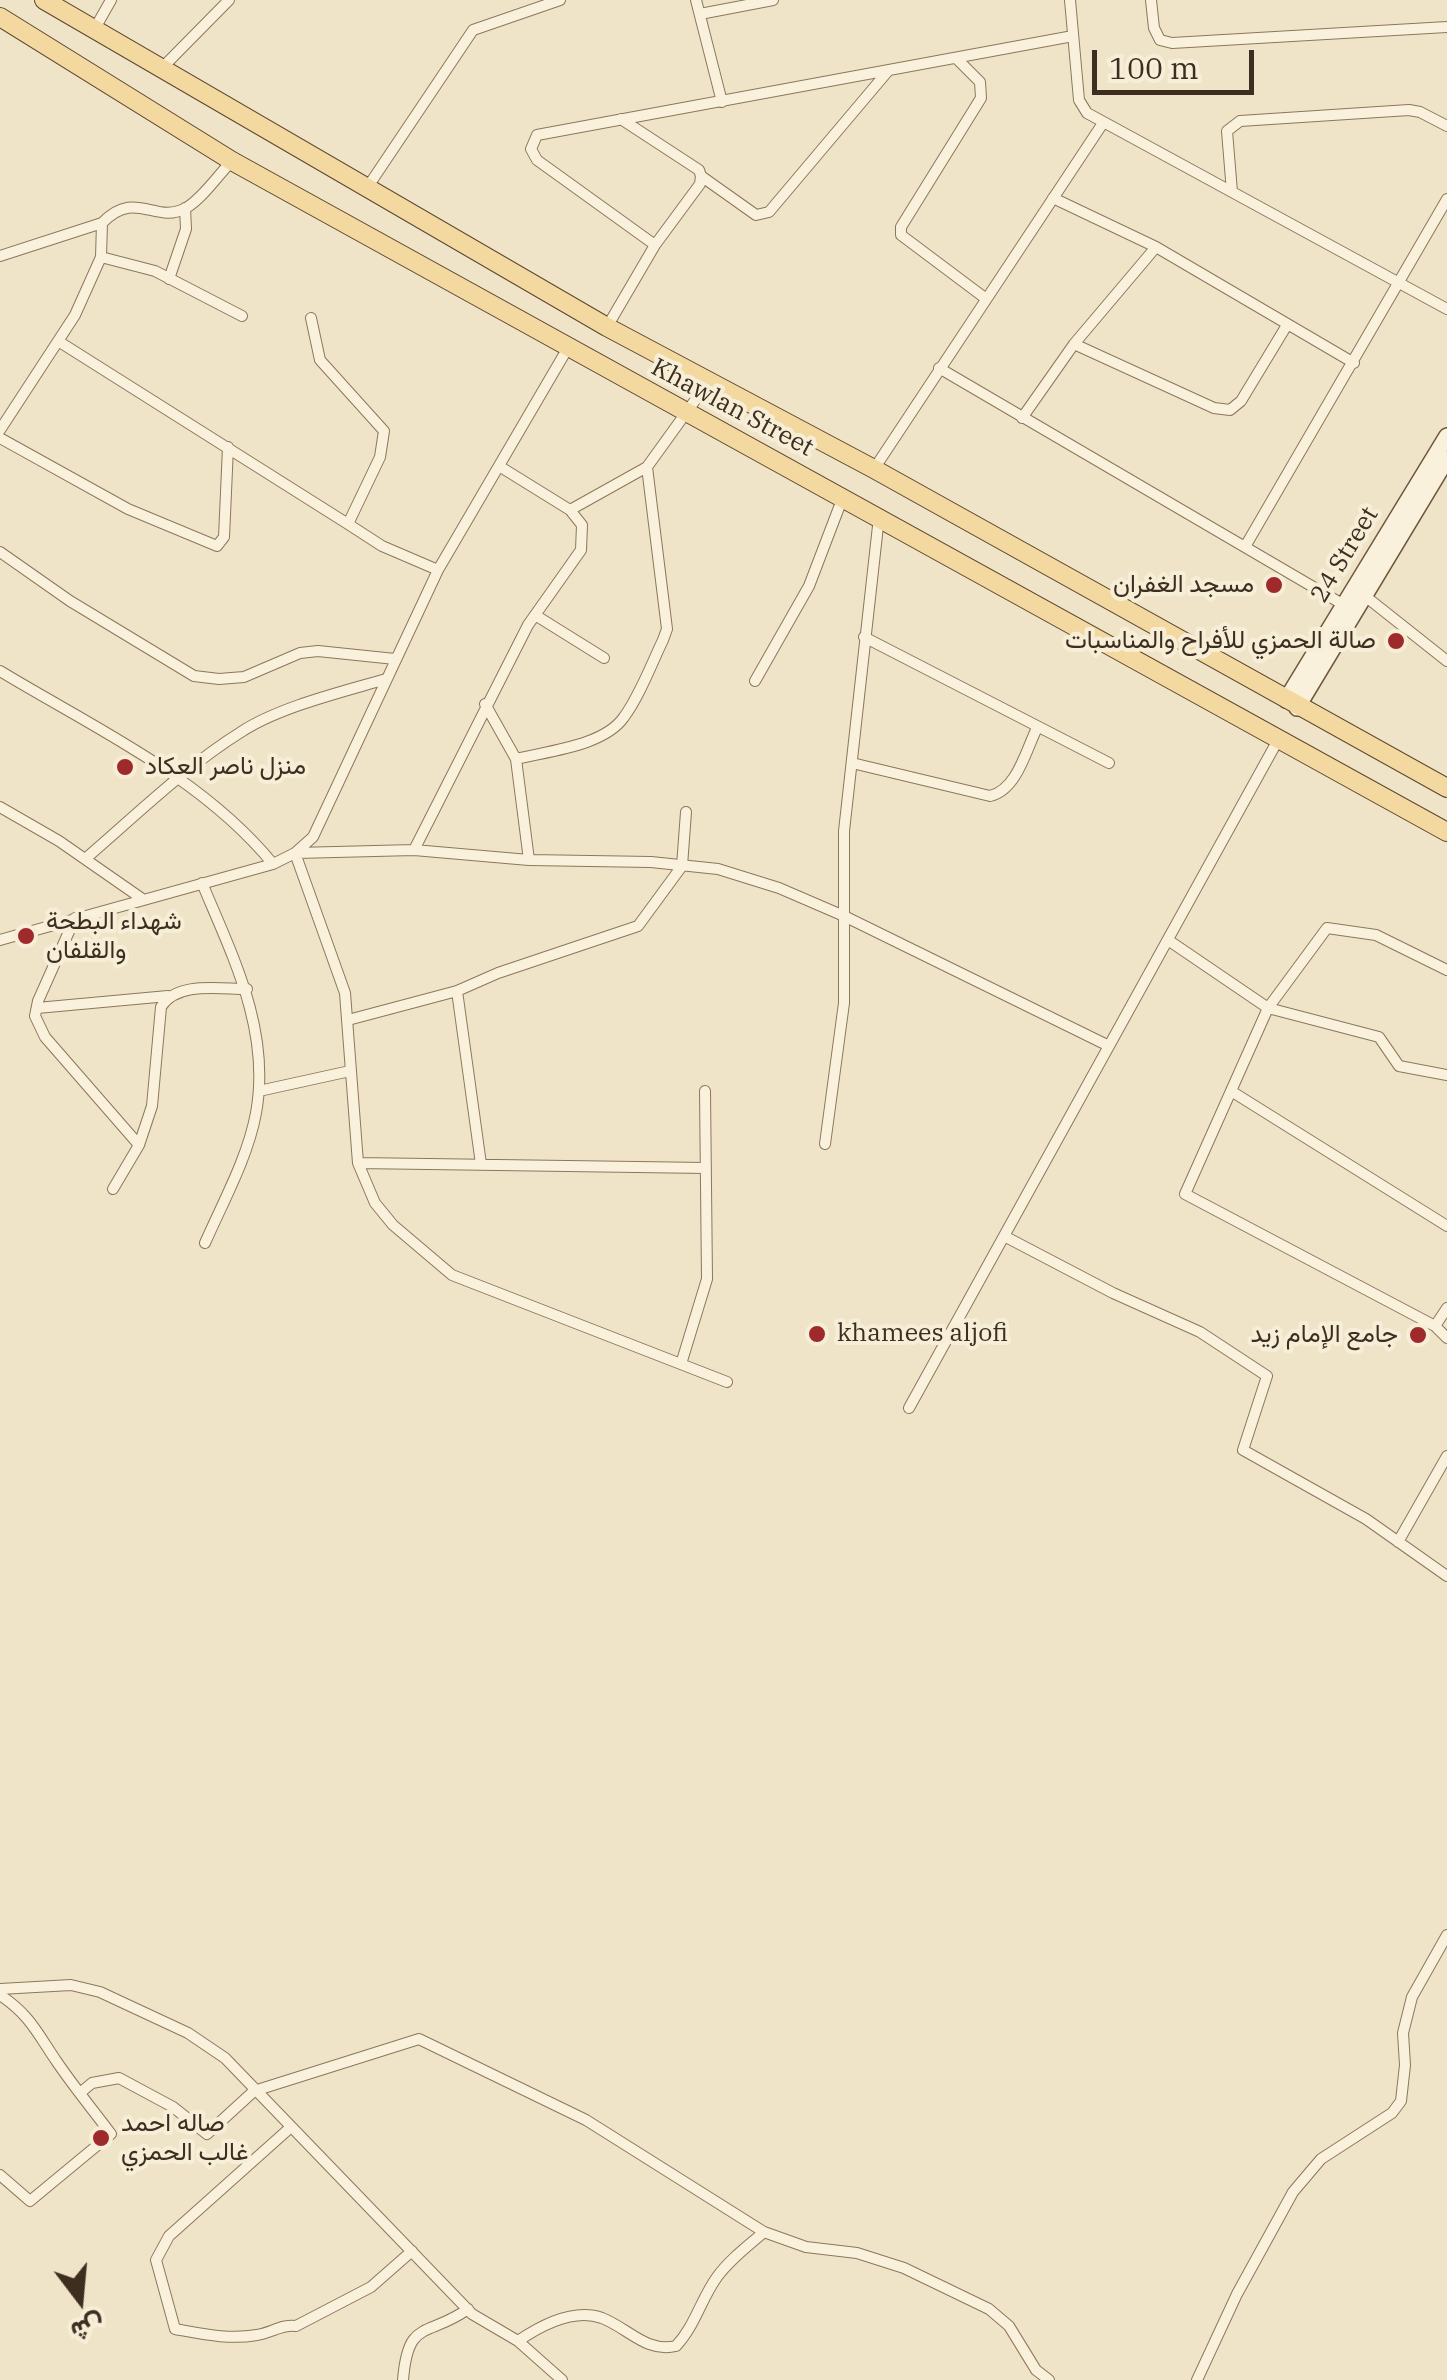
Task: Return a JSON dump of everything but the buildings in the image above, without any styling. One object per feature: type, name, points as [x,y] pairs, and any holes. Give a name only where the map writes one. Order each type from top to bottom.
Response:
[{"type":"main road","name":"Khawlan Street","points":[[44,0],[607,327],[874,469],[1447,788]]},
{"type":"main road","name":"Khawlan Street","points":[[0,18],[232,160],[1447,832]]},
{"type":"street","points":[[94,30],[111,0]]},
{"type":"street","points":[[161,69],[229,0]]},
{"type":"street","points":[[366,188],[473,30],[560,0]]},
{"type":"street","points":[[696,0],[722,102]]},
{"type":"street","points":[[700,14],[772,0]]},
{"type":"street","points":[[1070,0],[1079,100],[1087,113],[1447,309]]},
{"type":"street","points":[[1151,0],[1154,28],[1160,40],[1172,43],[1447,27]]},
{"type":"street","points":[[655,245],[536,160],[531,148],[538,136],[1074,36]]},
{"type":"street","points":[[956,58],[980,82],[981,98],[901,226],[901,236],[986,298]]},
{"type":"street","points":[[701,176],[756,215],[769,212],[888,70]]},
{"type":"street","points":[[1232,192],[1228,131],[1240,121],[1409,110],[1447,126]]},
{"type":"street","points":[[607,327],[655,245],[700,184],[701,176],[699,170],[620,118]]},
{"type":"street","points":[[874,469],[1104,123]]},
{"type":"street","points":[[0,256],[102,223],[115,210],[128,206],[170,212],[186,208],[232,160]]},
{"type":"street","points":[[1052,198],[1156,247],[1354,363]]},
{"type":"street","points":[[1246,545],[1447,199]]},
{"type":"street","points":[[169,278],[186,228],[186,208]]},
{"type":"street","points":[[0,430],[75,315],[101,257],[102,223]]},
{"type":"street","points":[[1022,418],[1074,344],[1156,247]]},
{"type":"street","points":[[101,257],[154,271],[242,316]]},
{"type":"street","points":[[310,318],[320,360],[384,431],[380,458],[348,524]]},
{"type":"street","points":[[1074,344],[1214,408],[1230,410],[1241,401],[1287,325]]},
{"type":"street","points":[[58,341],[364,536],[438,570]]},
{"type":"street","points":[[0,940],[273,864],[295,853],[313,837],[438,570],[569,346]]},
{"type":"street","points":[[939,368],[1344,604]]},
{"type":"street","points":[[570,510],[646,467],[709,381]]},
{"type":"street","name":"24 Street","points":[[1292,704],[1365,596],[1441,469],[1447,436]]},
{"type":"street","points":[[0,438],[128,509],[216,546],[224,537],[228,447]]},
{"type":"street","points":[[414,850],[485,704],[535,614],[581,550],[582,525],[570,510],[499,466]]},
{"type":"street","points":[[516,759],[611,730],[624,718],[663,640],[667,629],[646,467]]},
{"type":"street","name":"24 Street","points":[[1292,704],[1344,604],[1441,469]]},
{"type":"street","points":[[755,682],[809,586],[844,496]]},
{"type":"street","points":[[825,1144],[844,1004],[844,831],[879,516]]},
{"type":"street","points":[[0,552],[70,601],[194,676],[244,677],[300,652],[394,659]]},
{"type":"street","points":[[1365,596],[1447,661]]},
{"type":"street","points":[[535,614],[604,658]]},
{"type":"street","points":[[864,637],[1109,764]]},
{"type":"street","points":[[0,671],[179,778],[249,835],[273,864]]},
{"type":"street","points":[[85,859],[242,730],[386,678]]},
{"type":"street","points":[[485,704],[516,759],[529,860]]},
{"type":"street","points":[[852,763],[990,796],[1000,794],[1010,785],[1037,728]]},
{"type":"street","points":[[909,1408],[1278,740]]},
{"type":"street","points":[[0,806],[141,898]]},
{"type":"street","points":[[348,1020],[457,991],[498,973],[638,926],[682,866],[686,812]]},
{"type":"street","points":[[295,853],[414,850],[718,869],[844,916],[1109,1046]]},
{"type":"street","points":[[295,853],[345,993],[358,1163],[375,1203],[392,1225],[452,1276],[727,1382]]},
{"type":"street","points":[[202,883],[247,988],[261,1066],[251,1130],[205,1243]]},
{"type":"street","points":[[75,918],[35,1016],[46,1037],[139,1144]]},
{"type":"street","points":[[1447,970],[1376,934],[1327,928],[1268,1008],[1184,1194],[1435,1326],[1447,1338]]},
{"type":"street","points":[[1168,940],[1268,1008],[1379,1037],[1399,1066],[1447,1074]]},
{"type":"street","points":[[37,1008],[168,996],[182,990],[247,988]]},
{"type":"street","points":[[457,991],[482,1164]]},
{"type":"street","points":[[113,1189],[139,1144],[152,1106],[161,1007],[168,996]]},
{"type":"street","points":[[258,1091],[350,1072]]},
{"type":"street","points":[[681,1364],[708,1279],[704,1091]]},
{"type":"street","points":[[1231,1091],[1447,1226]]},
{"type":"street","points":[[358,1163],[706,1168]]},
{"type":"street","points":[[1004,1236],[1113,1293],[1200,1332],[1267,1376],[1243,1450],[1366,1519],[1447,1576]]},
{"type":"street","points":[[1435,1326],[1447,1308]]},
{"type":"street","points":[[1398,1542],[1447,1456]]},
{"type":"street","points":[[1197,2380],[1293,2192],[1321,2159],[1392,2112],[1401,2101],[1403,2033],[1412,1997],[1447,1935]]},
{"type":"street","points":[[0,1992],[71,1984],[100,1992],[188,2033],[224,2058],[468,2309],[518,2340],[562,2380]]},
{"type":"street","points":[[0,1992],[40,2030],[56,2061],[111,2134],[30,2201],[0,2175]]},
{"type":"street","points":[[80,2093],[92,2083],[119,2078],[173,2107],[206,2134],[254,2090],[419,2039],[586,2120],[764,2232],[806,2247],[857,2253],[904,2268],[988,2308],[1008,2326],[1036,2370],[1049,2380]]},
{"type":"street","points":[[291,2128],[169,2236],[156,2260],[175,2328],[221,2338],[254,2336],[286,2325],[296,2326],[372,2287],[412,2251]]},
{"type":"street","points":[[518,2340],[539,2327],[577,2316],[600,2318],[648,2345],[676,2346],[687,2334],[716,2278],[764,2232]]},
{"type":"street","points":[[402,2380],[405,2350],[420,2330],[468,2309]]},
{"type":"street","points":[[541,2380],[552,2370]]},
{"type":"place","name":"مسجد الغفران","points":[[1274,585]]},
{"type":"place","name":"صالة الحمزي للأفراح والمناسبات","points":[[1396,641]]},
{"type":"place","name":"منزل ناصر العكاد","points":[[125,767]]},
{"type":"place","name":"شهداء البطحة والقلفان","points":[[26,936]]},
{"type":"place","name":"khamees aljofi","points":[[817,1334]]},
{"type":"place","name":"جامع الإمام زيد","points":[[1418,1335]]},
{"type":"place","name":"صاله احمد غالب الحمزي","points":[[101,2138]]}]
